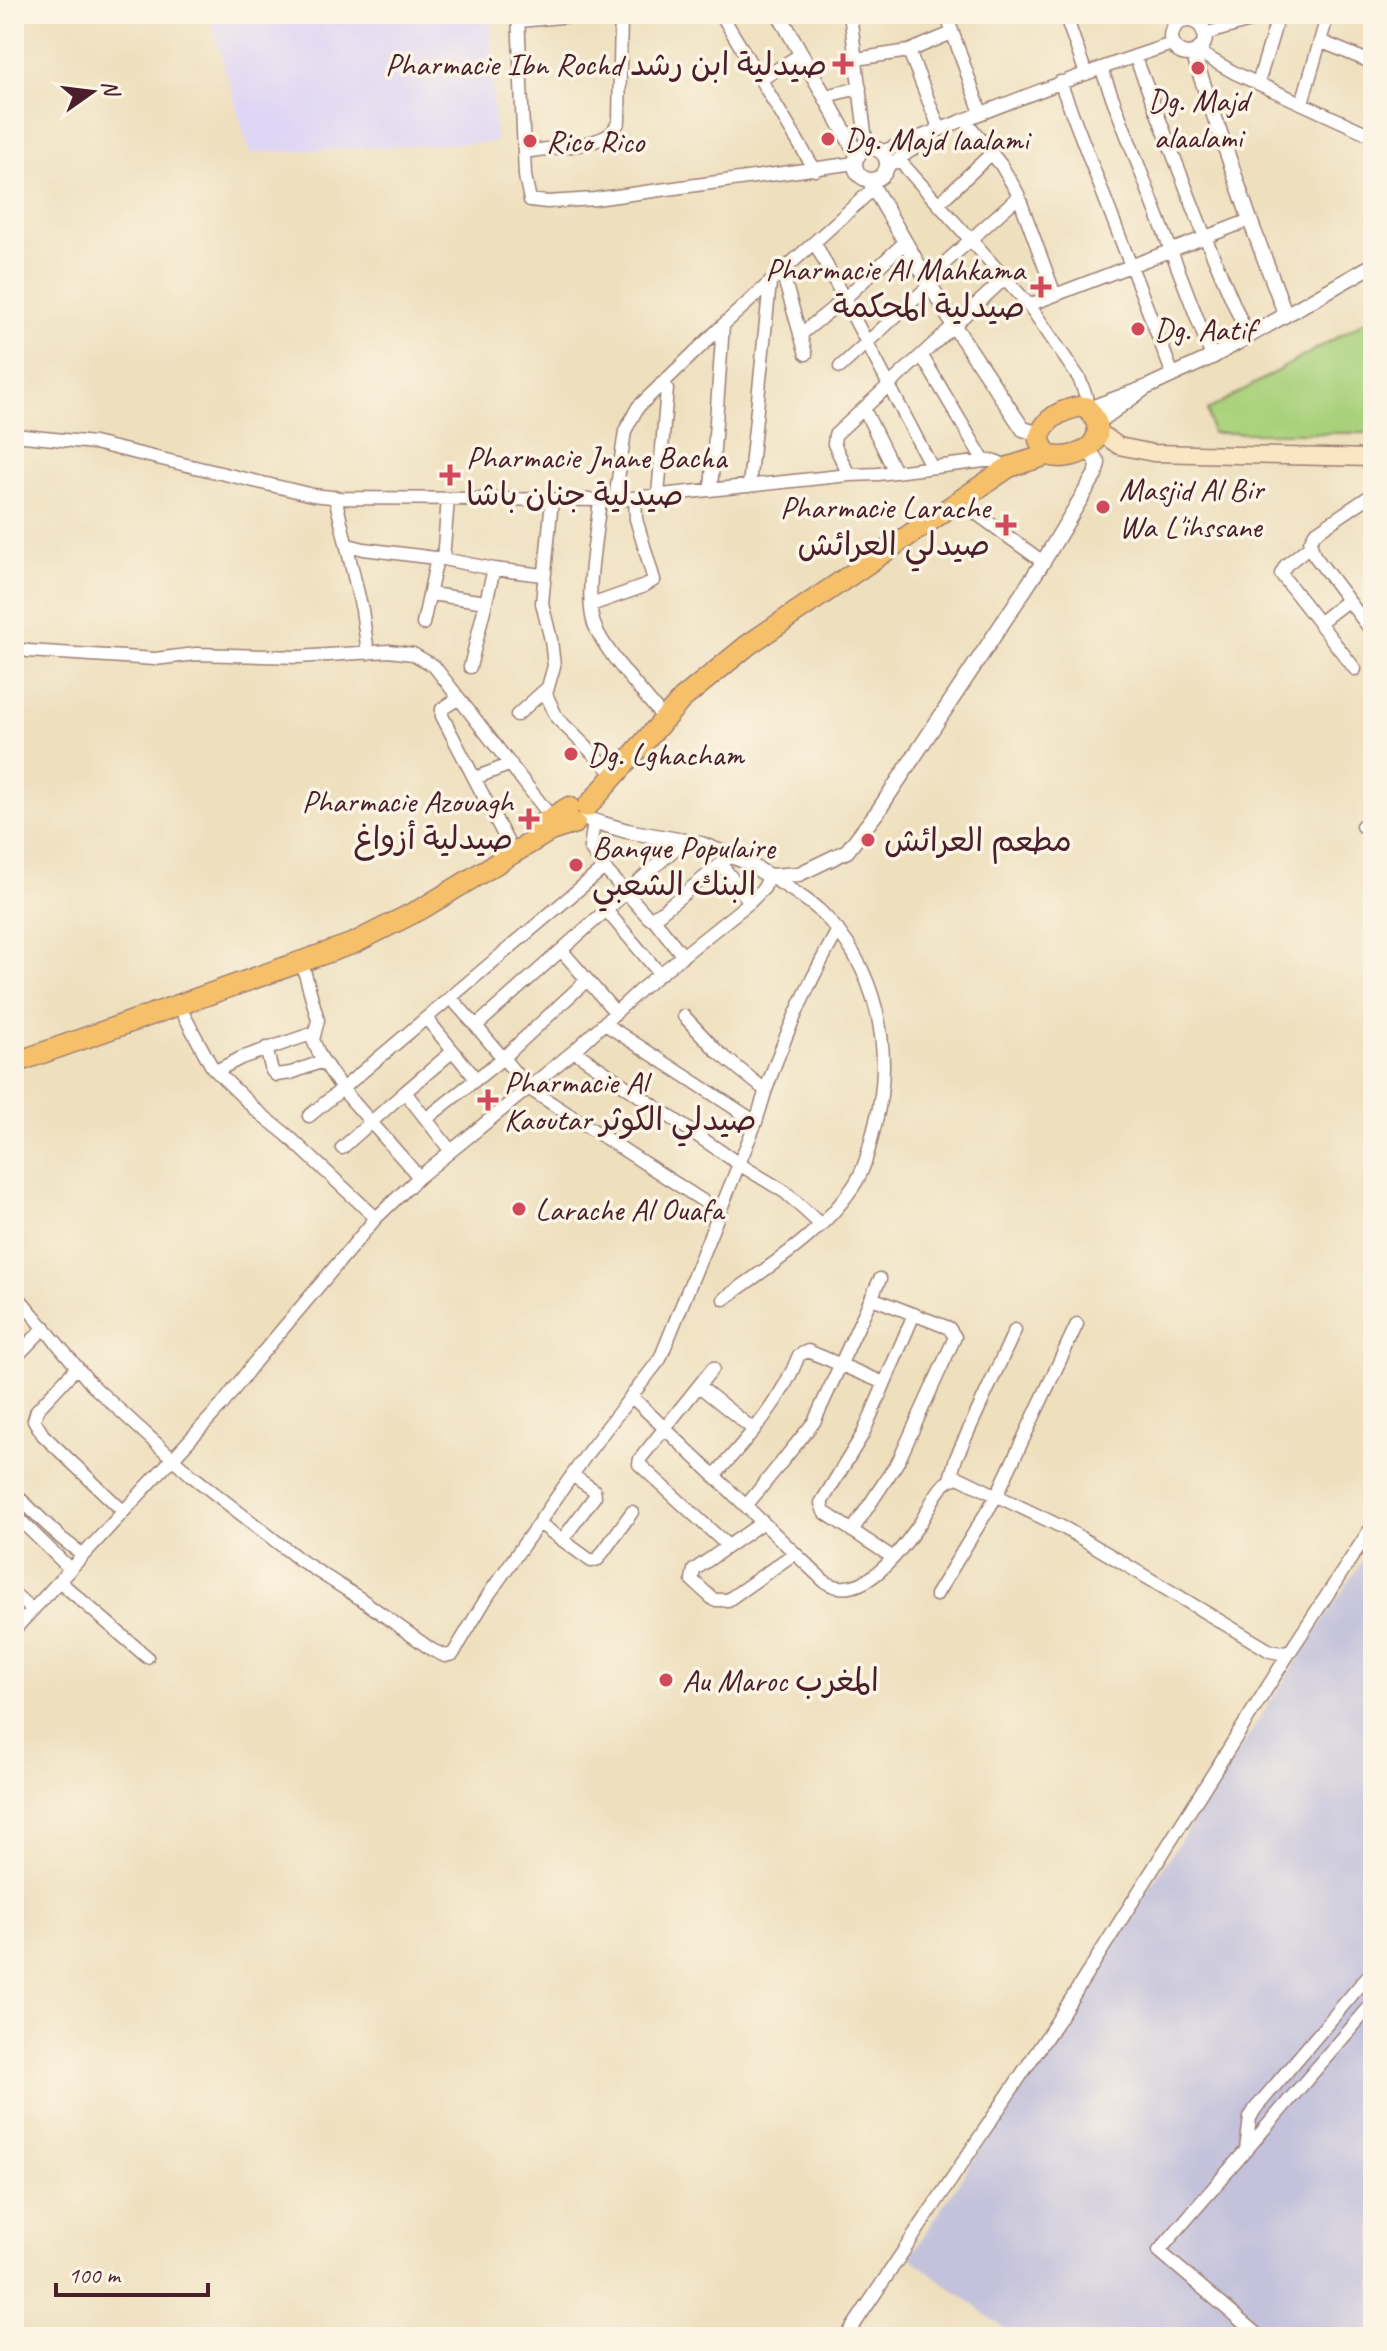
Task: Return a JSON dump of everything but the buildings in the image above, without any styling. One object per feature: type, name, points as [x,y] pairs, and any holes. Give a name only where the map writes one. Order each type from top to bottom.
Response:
[{"type":"highway","points":[[14,1063],[302,963],[384,929],[577,816],[682,699],[748,645],[1014,464],[1049,419],[1072,408],[1092,427],[1067,456],[1047,455],[1014,464]]},
{"type":"highway","points":[[1040,434],[1039,440],[1047,455]]},
{"type":"highway","points":[[14,1053],[350,936],[509,845],[577,816]]},
{"type":"main road","points":[[1092,427],[1119,446],[1153,453],[1373,458]]},
{"type":"street","points":[[591,14],[519,18],[526,190],[530,200],[535,202],[595,199],[815,170],[923,138],[1060,82],[1172,44]]},
{"type":"street","points":[[524,152],[590,141],[604,137],[613,130],[619,121],[621,14]]},
{"type":"street","points":[[721,14],[815,170]]},
{"type":"street","points":[[769,876],[799,874],[836,858],[851,847],[1043,562],[1098,471],[1086,396],[1079,378],[1029,305],[939,203],[886,158],[865,155],[825,96],[779,14]]},
{"type":"street","points":[[850,14],[865,155],[859,174],[871,185],[954,326],[1023,429],[1040,434]]},
{"type":"street","points":[[946,14],[981,113]]},
{"type":"street","points":[[1065,14],[1086,74]]},
{"type":"street","points":[[1205,34],[1274,14],[1258,83]]},
{"type":"street","points":[[1302,103],[1328,14]]},
{"type":"street","points":[[1195,53],[1204,44],[1205,34],[1197,22],[1182,17],[1172,30],[1172,44],[1179,52],[1195,53],[1373,136]]},
{"type":"street","points":[[856,59],[909,51],[952,33]]},
{"type":"street","points":[[1320,41],[1373,63]]},
{"type":"street","points":[[909,51],[940,130]]},
{"type":"street","points":[[1195,53],[1250,220],[1285,313]]},
{"type":"street","points":[[762,79],[801,54]]},
{"type":"street","points":[[1135,56],[1205,237],[1248,337]]},
{"type":"street","points":[[1101,68],[1212,357]]},
{"type":"street","points":[[1060,82],[1173,375]]},
{"type":"street","points":[[825,96],[860,88]]},
{"type":"street","points":[[965,120],[992,153],[1019,196],[1055,295]]},
{"type":"street","points":[[615,500],[625,431],[638,407],[923,138]]},
{"type":"street","points":[[939,203],[992,153]]},
{"type":"street","points":[[840,367],[1019,196]]},
{"type":"street","points":[[1029,305],[1250,220]]},
{"type":"street","points":[[800,335],[905,242]]},
{"type":"street","points":[[815,243],[931,466]]},
{"type":"street","points":[[1092,427],[1145,388],[1212,357],[1373,265]]},
{"type":"street","points":[[782,272],[806,354]]},
{"type":"street","points":[[849,475],[833,437],[1005,278]]},
{"type":"street","points":[[749,486],[770,283]]},
{"type":"street","points":[[711,490],[723,325]]},
{"type":"street","points":[[922,356],[984,461]]},
{"type":"street","points":[[658,495],[667,389],[661,384]]},
{"type":"street","points":[[864,409],[895,472]]},
{"type":"street","points":[[14,435],[94,443],[313,495],[335,497],[615,500],[984,461],[1014,464]]},
{"type":"street","points":[[1355,669],[1281,574],[1286,565],[1311,545],[1315,533],[1373,494]]},
{"type":"street","points":[[335,497],[348,545],[368,653]]},
{"type":"street","points":[[591,605],[654,580],[636,519],[635,498]]},
{"type":"street","points":[[423,624],[440,558],[448,499]]},
{"type":"street","points":[[552,500],[542,603],[554,666],[546,689],[547,699],[557,718],[614,774]]},
{"type":"street","points":[[600,500],[591,605],[594,622],[602,639],[664,719]]},
{"type":"street","points":[[959,501],[1043,562]]},
{"type":"street","points":[[348,545],[543,575]]},
{"type":"street","points":[[1311,545],[1314,555],[1373,633]]},
{"type":"street","points":[[470,667],[494,569]]},
{"type":"street","points":[[431,594],[486,602]]},
{"type":"street","points":[[1320,622],[1347,601]]},
{"type":"street","points":[[14,648],[155,659],[196,654],[298,657],[368,653],[401,653],[424,659],[434,666],[511,764],[577,816],[627,831],[685,840],[769,876],[805,899],[838,930],[871,990],[877,1011],[884,1069],[883,1098],[863,1172],[831,1215],[772,1266],[724,1299]]},
{"type":"street","points":[[517,715],[546,689]]},
{"type":"street","points":[[459,698],[442,709],[442,716],[509,845]]},
{"type":"street","points":[[475,778],[511,764]]},
{"type":"street","points":[[577,816],[590,848],[604,868],[646,916],[653,918],[683,956]]},
{"type":"street","points":[[1362,826],[1373,818]]},
{"type":"street","points":[[476,1026],[685,840]]},
{"type":"street","points":[[726,860],[750,902]]},
{"type":"street","points":[[653,918],[726,860]]},
{"type":"street","points":[[309,1116],[604,868]]},
{"type":"street","points":[[14,1630],[222,1405],[376,1218],[450,1150],[574,1051],[660,974],[750,902],[764,888],[769,876]]},
{"type":"street","points":[[606,910],[660,974]]},
{"type":"street","points":[[14,1292],[77,1367],[127,1419],[220,1498],[300,1560],[432,1650],[445,1656],[453,1654],[489,1594],[572,1475],[665,1351],[799,1006],[838,930]]},
{"type":"street","points":[[562,951],[616,1013]]},
{"type":"street","points":[[302,963],[318,1020],[313,1040],[323,1061],[342,1089],[419,1177]]},
{"type":"street","points":[[426,1119],[503,1058],[587,980]]},
{"type":"street","points":[[451,998],[528,1088],[720,1212]]},
{"type":"street","points":[[179,1006],[216,1071],[376,1218]]},
{"type":"street","points":[[684,1016],[717,1051],[765,1090]]},
{"type":"street","points":[[427,1019],[476,1079]]},
{"type":"street","points":[[605,1024],[756,1122]]},
{"type":"street","points":[[216,1071],[266,1048],[314,1033]]},
{"type":"street","points":[[266,1048],[276,1075],[323,1061]]},
{"type":"street","points":[[342,1148],[453,1051]]},
{"type":"street","points":[[574,1051],[785,1192],[821,1225]]},
{"type":"street","points":[[405,1092],[450,1150]]},
{"type":"street","points":[[746,1506],[814,1422],[880,1279]]},
{"type":"street","points":[[852,1531],[899,1460],[955,1340],[955,1334],[949,1328],[872,1298]]},
{"type":"street","points":[[892,1557],[824,1512],[821,1503],[863,1434],[914,1314]]},
{"type":"street","points":[[936,1595],[997,1495],[1077,1324]]},
{"type":"street","points":[[14,1359],[45,1327]]},
{"type":"street","points":[[631,1396],[824,1581],[844,1589],[860,1584],[892,1557],[950,1479],[956,1458],[1015,1330]]},
{"type":"street","points":[[715,1475],[779,1398],[800,1353],[808,1351],[884,1383]]},
{"type":"street","points":[[77,1367],[37,1410],[34,1420],[43,1435],[123,1511]]},
{"type":"street","points":[[713,1368],[639,1464],[728,1546]]},
{"type":"street","points":[[699,1386],[754,1430]]},
{"type":"street","points":[[562,1540],[595,1496],[594,1490],[572,1475]]},
{"type":"street","points":[[950,1479],[962,1477],[1077,1535],[1270,1651],[1280,1653],[1291,1650]]},
{"type":"street","points":[[14,1493],[83,1555]]},
{"type":"street","points":[[539,1523],[591,1561],[598,1559],[632,1512]]},
{"type":"street","points":[[14,1514],[70,1569]]},
{"type":"street","points":[[763,1522],[694,1570],[691,1575],[694,1582],[719,1601],[732,1598],[795,1553]]},
{"type":"street","points":[[846,2337],[1056,2023],[1373,1525]]},
{"type":"street","points":[[59,1581],[147,1657]]},
{"type":"street","points":[[14,1594],[33,1610]]},
{"type":"street","points":[[1246,2152],[1250,2118],[1255,2109],[1373,1970]]},
{"type":"street","points":[[1260,2337],[1159,2251],[1373,2003]]},
{"type":"shaded area","points":[[209,14],[491,14],[495,142],[250,153]]},
{"type":"shaded area","points":[[1369,1550],[1373,1554],[1373,2337],[1201,2337],[1193,2330],[1186,2337],[1016,2337],[910,2257]]},
{"type":"green space","points":[[1373,317],[1373,433],[1212,433],[1208,410]]},
{"type":"place","name":"Pharmacie Ibn Rochd صيدلية ابن رشد","points":[[843,64]]},
{"type":"place","name":"Dg. Majd alaalami","points":[[1198,68]]},
{"type":"place","name":"Dg. Majd laalami","points":[[828,139]]},
{"type":"place","name":"Rico Rico","points":[[530,141]]},
{"type":"place","name":"Pharmacie Al Mahkama صيدلية المحكمة","points":[[1041,287]]},
{"type":"place","name":"Dg. Aatif","points":[[1138,329]]},
{"type":"place","name":"Pharmacie Jnane Bacha صيدلية جنان باشا","points":[[450,475]]},
{"type":"place","name":"Masjid Al Bir Wa L'ihssane","points":[[1103,507]]},
{"type":"place","name":"Pharmacie Larache صيدلي العرائش","points":[[1006,525]]},
{"type":"place","name":"Dg. Lghacham","points":[[571,754]]},
{"type":"place","name":"Pharmacie Azouagh صيدلية أزواغ","points":[[529,819]]},
{"type":"place","name":"مطعم العرائش","points":[[868,840]]},
{"type":"place","name":"Banque Populaire البنك الشعبي","points":[[576,865]]},
{"type":"place","name":"Pharmacie Al Kaoutar صيدلي الكوثر","points":[[488,1100]]},
{"type":"place","name":"Larache Al Ouafa","points":[[519,1209]]},
{"type":"place","name":"Au Maroc المغرب","points":[[666,1680]]}]
